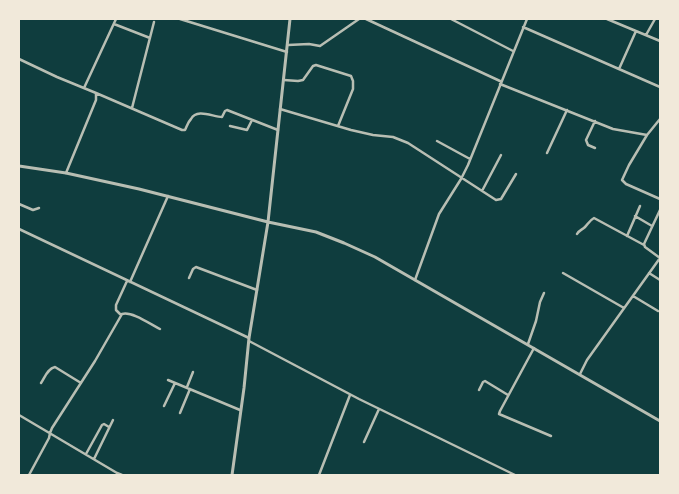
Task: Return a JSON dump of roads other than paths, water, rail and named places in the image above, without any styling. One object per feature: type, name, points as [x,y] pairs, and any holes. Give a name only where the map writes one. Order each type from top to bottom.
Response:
[{"type":"street","points":[[84,88],[116,19]]},
{"type":"street","points":[[180,19],[287,52]]},
{"type":"street","points":[[232,475],[248,339],[268,222],[290,19]]},
{"type":"street","points":[[288,46],[309,44],[320,46],[359,19]]},
{"type":"street","points":[[366,19],[500,83],[613,129],[647,135]]},
{"type":"street","points":[[451,19],[513,51]]},
{"type":"street","points":[[415,280],[439,214],[461,179],[527,19]]},
{"type":"street","points":[[608,19],[660,41]]},
{"type":"street","points":[[646,35],[655,19]]},
{"type":"street","points":[[132,108],[154,22]]},
{"type":"street","points":[[114,24],[150,38]]},
{"type":"street","points":[[523,27],[660,87]]},
{"type":"street","points":[[619,69],[636,31]]},
{"type":"street","points":[[19,58],[50,74],[183,130],[192,116],[205,114],[222,117],[224,111],[227,110],[278,130]]},
{"type":"street","points":[[284,80],[303,80],[313,66],[316,65],[351,76],[353,89],[338,126]]},
{"type":"street","points":[[66,173],[96,100],[96,93]]},
{"type":"street","points":[[280,109],[364,134],[393,138],[408,143],[496,200],[500,200],[516,174]]},
{"type":"street","points":[[547,153],[568,110]]},
{"type":"street","points":[[230,126],[247,130],[252,120]]},
{"type":"street","points":[[660,120],[647,135],[622,180],[626,184],[660,199]]},
{"type":"street","points":[[595,121],[586,140],[588,145],[595,148]]},
{"type":"street","points":[[437,141],[470,159]]},
{"type":"street","points":[[482,191],[500,155]]},
{"type":"street","points":[[19,166],[66,173],[168,196],[268,222],[316,232],[344,242],[375,257],[660,421]]},
{"type":"street","points":[[121,316],[116,310],[116,305],[168,196]]},
{"type":"street","points":[[19,204],[33,210],[39,208]]},
{"type":"street","points":[[626,236],[640,206]]},
{"type":"street","points":[[644,245],[644,241],[660,210]]},
{"type":"street","points":[[635,216],[652,226]]},
{"type":"street","points":[[577,234],[594,218],[644,245],[660,258],[587,360],[580,374]]},
{"type":"street","points":[[19,229],[248,339],[350,395],[515,475]]},
{"type":"street","points":[[189,278],[196,267],[257,290]]},
{"type":"street","points":[[563,273],[624,308]]},
{"type":"street","points":[[649,273],[660,280]]},
{"type":"street","points":[[528,344],[544,293]]},
{"type":"street","points":[[633,296],[658,311]]},
{"type":"street","points":[[29,475],[50,438],[52,428],[121,316],[124,313],[130,313],[160,329]]},
{"type":"street","points":[[534,348],[499,414],[551,436]]},
{"type":"street","points":[[41,383],[50,368],[55,367],[81,383]]},
{"type":"street","points":[[187,387],[193,372]]},
{"type":"street","points":[[168,380],[240,410]]},
{"type":"street","points":[[479,390],[485,381],[508,395]]},
{"type":"street","points":[[164,406],[175,383]]},
{"type":"street","points":[[180,413],[191,389]]},
{"type":"street","points":[[319,475],[350,395]]},
{"type":"street","points":[[364,442],[379,409]]},
{"type":"street","points":[[19,415],[117,474],[122,475]]},
{"type":"street","points":[[94,459],[113,420]]},
{"type":"street","points":[[86,454],[102,425],[104,424],[109,427]]}]
